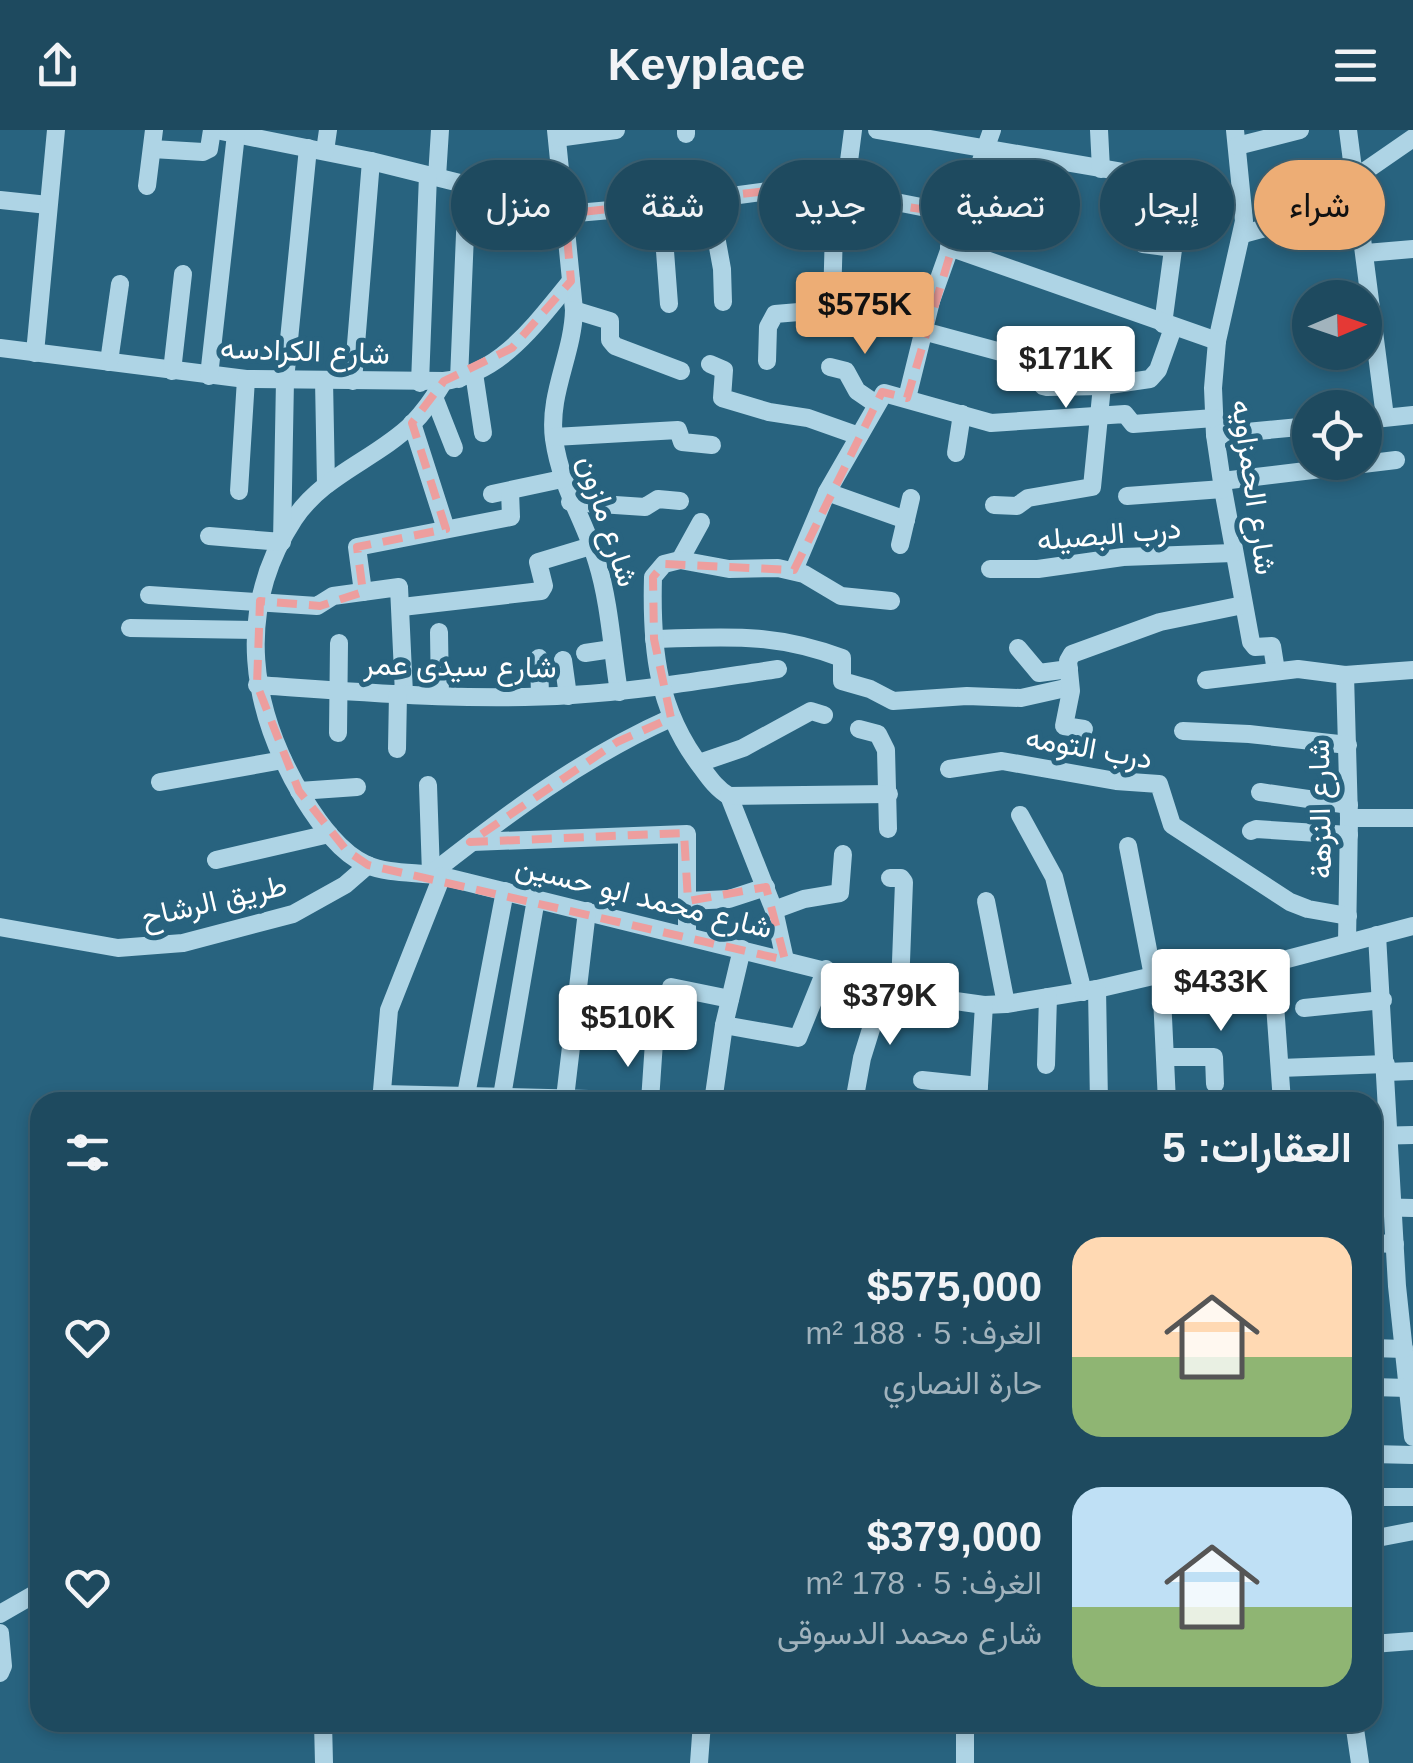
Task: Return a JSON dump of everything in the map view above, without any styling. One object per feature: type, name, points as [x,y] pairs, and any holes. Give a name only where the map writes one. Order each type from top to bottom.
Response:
[{"type":"street","points":[[35,353],[56,130]]},
{"type":"street","points":[[147,186],[153,139],[204,152],[209,149],[214,130],[372,161],[451,181]]},
{"type":"street","points":[[282,542],[285,380],[316,149],[328,130]]},
{"type":"street","points":[[420,382],[432,176],[440,130]]},
{"type":"street","points":[[556,134],[616,130]]},
{"type":"street","points":[[847,160],[853,130]]},
{"type":"street","points":[[877,130],[989,139],[1100,169]]},
{"type":"street","points":[[1099,130],[1101,160]]},
{"type":"street","points":[[1254,232],[1243,234],[1236,138],[1300,130]]},
{"type":"street","points":[[1348,130],[1352,160]]},
{"type":"street","points":[[209,376],[236,134]]},
{"type":"street","name":"شارع مازون","points":[[556,134],[559,160]]},
{"type":"street","points":[[1382,160],[1413,138]]},
{"type":"street","points":[[352,380],[372,161]]},
{"type":"street","points":[[0,200],[48,205]]},
{"type":"street","name":"شارع الحمزاويه","points":[[1243,234],[1231,268],[1216,341],[1215,426],[1233,553],[1251,642],[1255,647],[1272,646],[1276,671]]},
{"type":"street","points":[[454,448],[452,383],[462,250]]},
{"type":"street","name":"شارع مازون","points":[[568,250],[574,310],[554,405],[554,437],[562,479],[592,546],[602,582],[618,692]]},
{"type":"street","points":[[664,250],[669,304]]},
{"type":"street","points":[[719,250],[724,302]]},
{"type":"street","points":[[767,361],[768,328],[775,314],[823,310],[832,304],[836,250]]},
{"type":"street","points":[[907,398],[948,250]]},
{"type":"street","points":[[957,250],[1216,341]]},
{"type":"street","points":[[923,331],[1038,362],[1045,387],[1150,380],[1158,370],[1168,326],[1173,250]]},
{"type":"street","points":[[1366,250],[1386,417]]},
{"type":"street","points":[[1366,253],[1413,250]]},
{"type":"street","points":[[172,371],[183,274]]},
{"type":"street","points":[[368,865],[329,834],[299,792],[283,760],[258,685],[256,630],[260,602],[293,520],[326,484],[412,424],[452,383],[512,348],[571,281]]},
{"type":"street","points":[[109,362],[120,284]]},
{"type":"street","points":[[872,304],[931,302]]},
{"type":"street","points":[[574,310],[610,321],[610,340],[615,346],[681,371]]},
{"type":"street","name":"شارع الكرادسه","points":[[0,348],[209,376],[452,383]]},
{"type":"street","points":[[710,364],[724,370],[722,398],[808,418],[860,436]]},
{"type":"street","points":[[830,366],[846,371],[857,391],[876,404]]},
{"type":"street","points":[[239,491],[246,378]]},
{"type":"street","points":[[324,380],[326,484]]},
{"type":"street","points":[[452,383],[483,433]]},
{"type":"street","points":[[994,506],[1017,506],[1028,498],[1092,488],[1102,386]]},
{"type":"street","points":[[794,570],[827,492],[884,393],[1005,423],[1127,415],[1132,424],[1292,426]]},
{"type":"street","points":[[956,453],[962,414]]},
{"type":"street","points":[[1382,418],[1413,415]]},
{"type":"street","points":[[412,424],[446,529]]},
{"type":"street","points":[[554,437],[679,430],[682,442],[712,444]]},
{"type":"street","points":[[1127,496],[1396,460]]},
{"type":"street","points":[[363,592],[357,548],[513,516],[501,492],[562,479]]},
{"type":"street","points":[[827,492],[906,520]]},
{"type":"street","points":[[900,545],[911,498]]},
{"type":"street","points":[[570,502],[645,507],[658,499],[680,501]]},
{"type":"street","points":[[680,560],[701,522]]},
{"type":"street","points":[[209,536],[282,542]]},
{"type":"street","points":[[402,607],[541,592],[544,586],[538,562],[592,546]]},
{"type":"street","name":"درب البصيله","points":[[990,569],[1038,569],[1142,556],[1233,553]]},
{"type":"street","points":[[888,794],[729,796],[721,791],[670,718],[654,638],[654,577],[664,564],[680,560],[729,569],[794,570],[840,596],[891,601]]},
{"type":"street","points":[[149,596],[320,606],[330,597],[399,587],[401,693],[396,749]]},
{"type":"street","points":[[1084,729],[1064,726],[1069,657],[1081,649],[1160,622],[1243,605]]},
{"type":"street","points":[[130,628],[256,630]]},
{"type":"street","points":[[439,632],[440,696]]},
{"type":"street","points":[[654,638],[764,637],[838,657],[844,664],[842,681],[893,701],[967,696],[1021,698],[1070,678]]},
{"type":"street","points":[[338,642],[338,733]]},
{"type":"street","points":[[1018,648],[1040,673],[1070,678]]},
{"type":"street","points":[[585,654],[612,649]]},
{"type":"street","points":[[539,658],[540,696]]},
{"type":"street","points":[[563,660],[568,696]]},
{"type":"street","name":"شارع سيدى عمر","points":[[258,685],[440,696],[568,696],[778,669]]},
{"type":"street","points":[[1206,680],[1305,669],[1345,675],[1413,670]]},
{"type":"street","name":"شارع النزهة","points":[[1345,675],[1347,943]]},
{"type":"street","points":[[698,763],[743,748],[811,711],[824,715]]},
{"type":"street","points":[[437,875],[472,842],[616,742],[670,718]]},
{"type":"street","points":[[858,729],[878,734],[883,740],[888,829]]},
{"type":"street","points":[[1184,730],[1348,745]]},
{"type":"street","points":[[160,782],[283,760]]},
{"type":"street","name":"درب التومه","points":[[949,768],[1002,761],[1101,779],[1159,784],[1172,826],[1290,902],[1348,916]]},
{"type":"street","points":[[382,1092],[389,1010],[437,875],[428,785]]},
{"type":"street","points":[[299,792],[357,788]]},
{"type":"street","points":[[1260,792],[1349,819]]},
{"type":"street","points":[[729,796],[774,910],[785,960]]},
{"type":"street","points":[[1020,816],[1054,877],[1090,991],[1098,1092]]},
{"type":"street","points":[[1251,832],[1349,819],[1413,818]]},
{"type":"street","points":[[216,860],[329,834]]},
{"type":"street","points":[[472,842],[687,834],[687,936]]},
{"type":"street","points":[[1128,846],[1157,975],[1167,1092]]},
{"type":"street","points":[[774,910],[840,893],[844,854]]},
{"type":"street","name":"شارع محمد ابو حسين","points":[[368,865],[437,875],[934,998],[984,1005],[1090,991],[1157,975],[1272,963],[1413,926]]},
{"type":"street","name":"طريق الرشاح","points":[[0,927],[118,948],[183,943],[293,914],[333,893],[368,865]]},
{"type":"street","points":[[856,1092],[862,1058],[893,986],[904,882],[901,878],[890,878]]},
{"type":"street","points":[[688,901],[729,898],[766,888]]},
{"type":"street","points":[[467,1092],[504,891]]},
{"type":"street","points":[[513,1092],[536,899]]},
{"type":"street","points":[[986,900],[1006,1004]]},
{"type":"street","points":[[565,1092],[587,912]]},
{"type":"street","points":[[1377,935],[1386,1068],[1382,1122]]},
{"type":"street","points":[[714,1092],[742,949]]},
{"type":"street","points":[[1272,963],[1281,1092]]},
{"type":"street","points":[[724,1025],[798,1038],[826,969]]},
{"type":"street","points":[[671,987],[730,999]]},
{"type":"street","points":[[1046,1065],[1048,997]]},
{"type":"street","points":[[1304,1008],[1383,1000]]},
{"type":"street","points":[[978,1092],[984,1005]]},
{"type":"street","points":[[647,1092],[654,1042]]},
{"type":"street","points":[[1165,1057],[1214,1057],[1215,1084]]},
{"type":"street","points":[[1280,1068],[1413,1071]]},
{"type":"street","points":[[922,1080],[970,1092]]},
{"type":"street","points":[[1382,1136],[1413,1136]]},
{"type":"street","points":[[1382,1142],[1395,1244],[1405,1285],[1413,1438]]},
{"type":"street","points":[[1382,1207],[1413,1208]]},
{"type":"street","points":[[1382,1243],[1395,1244]]},
{"type":"street","points":[[1382,1350],[1407,1356]]},
{"type":"street","points":[[1382,1387],[1408,1388]]},
{"type":"street","points":[[1382,1454],[1413,1455]]},
{"type":"street","points":[[1382,1496],[1413,1496]]},
{"type":"street","points":[[1382,1537],[1413,1531]]},
{"type":"street","points":[[0,1614],[30,1597]]},
{"type":"street","points":[[0,1633],[4,1666],[0,1673]]},
{"type":"street","points":[[1382,1643],[1413,1641]]},
{"type":"street","points":[[323,1732],[324,1763]]},
{"type":"street","points":[[699,1763],[701,1732]]},
{"type":"street","points":[[965,1732],[965,1763]]},
{"type":"street","points":[[1355,1732],[1360,1763]]},
{"type":"highlighted area","points":[[784,189],[962,215],[907,398],[882,392],[794,570],[664,564],[653,577],[654,639],[671,718],[617,742],[470,842],[684,833],[688,901],[766,887],[785,960],[368,865],[347,851],[299,791],[257,685],[260,601],[320,606],[363,592],[357,547],[446,529],[412,423],[444,381],[512,348],[571,281],[565,214]]}]
